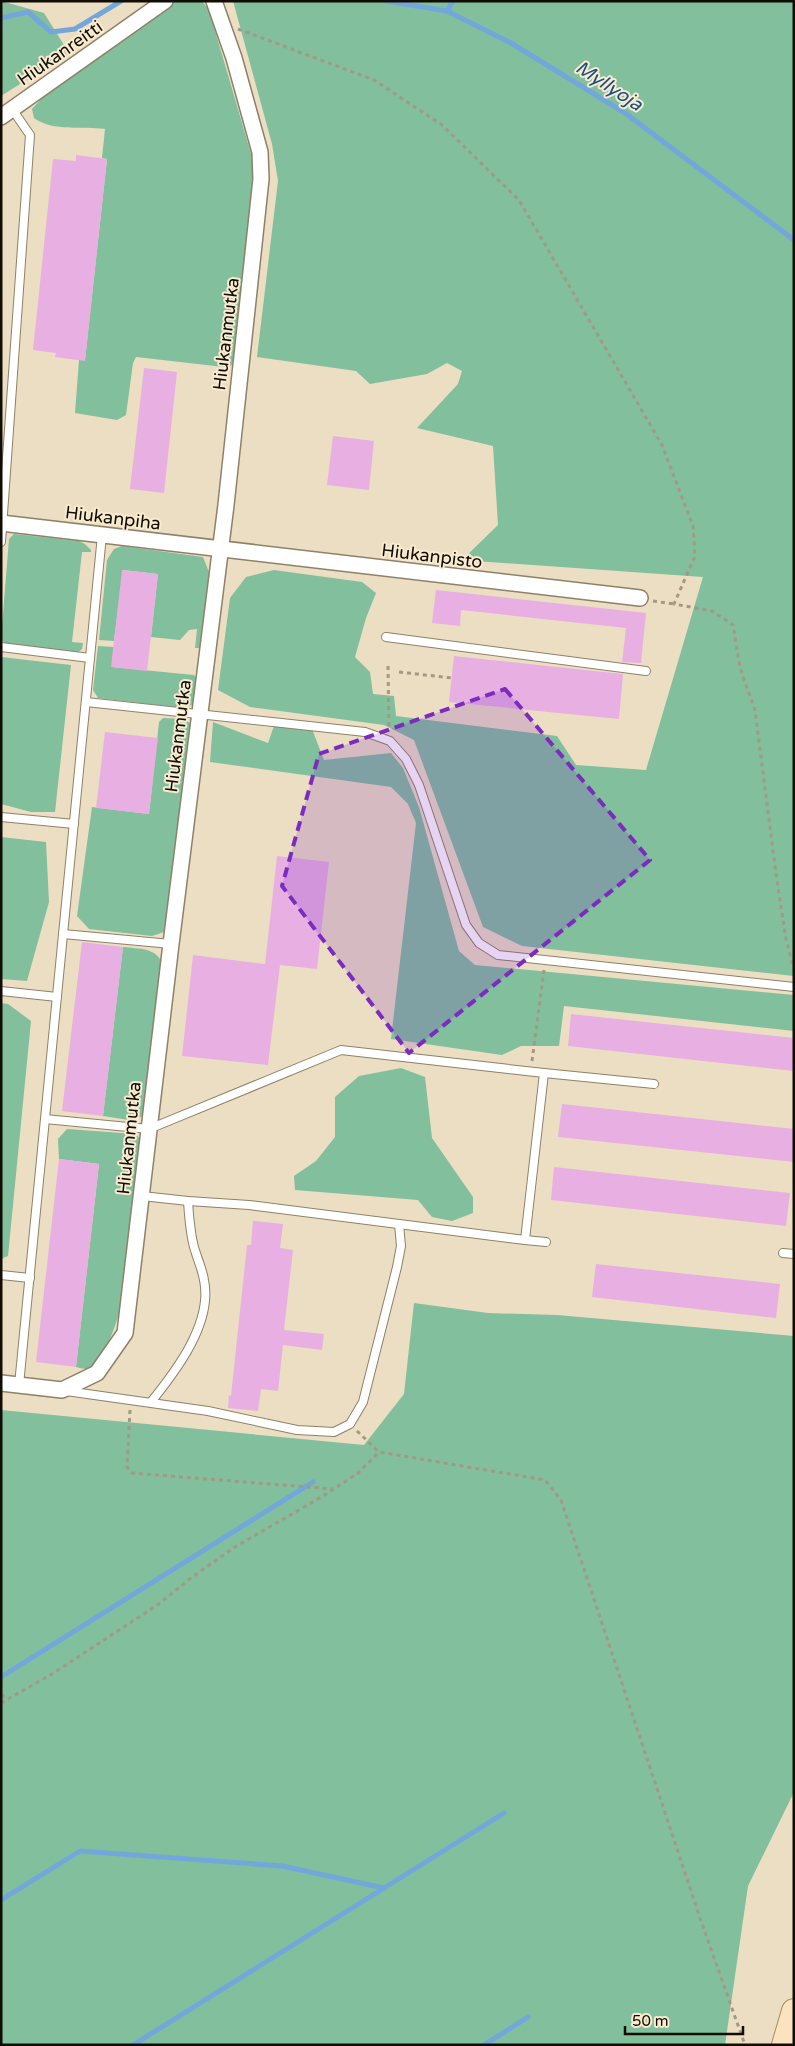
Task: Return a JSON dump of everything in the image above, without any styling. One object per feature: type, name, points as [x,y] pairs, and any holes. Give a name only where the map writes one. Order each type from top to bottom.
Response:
[{"type":"main road","points":[[784,2045],[794,2011]]},
{"type":"street","name":"Hiukanreitti","points":[[7,113],[165,1]]},
{"type":"street","name":"Hiukanmutka","points":[[62,1390],[97,1373],[125,1333],[220,549],[261,179],[260,152],[234,58],[214,1]]},
{"type":"street","name":"Hiukanpiha","points":[[2,523],[220,549]]},
{"type":"street","name":"Hiukanpisto","points":[[220,549],[645,599]]},
{"type":"street","points":[[1,1384],[62,1390]]},
{"type":"lane","points":[[1,542],[30,134],[7,113]]},
{"type":"lane","points":[[19,1386],[102,535]]},
{"type":"lane","points":[[386,637],[646,670]]},
{"type":"lane","points":[[1,647],[90,658]]},
{"type":"lane","points":[[86,702],[366,732],[390,741],[406,759],[419,785],[466,925],[479,943],[498,955],[794,987]]},
{"type":"lane","points":[[1,817],[74,824]]},
{"type":"lane","points":[[63,934],[171,944]]},
{"type":"lane","points":[[1,991],[57,997]]},
{"type":"lane","points":[[45,1119],[149,1129],[340,1050],[654,1084]]},
{"type":"lane","points":[[525,1240],[544,1073]]},
{"type":"lane","points":[[142,1196],[249,1205],[546,1242]]},
{"type":"lane","points":[[151,1402],[177,1370],[194,1337],[203,1308],[204,1281],[194,1246],[189,1220],[188,1201]]},
{"type":"lane","points":[[62,1390],[208,1411],[297,1430],[334,1432],[350,1424],[363,1402],[397,1267],[401,1246],[399,1224]]},
{"type":"lane","points":[[783,1253],[794,1254]]},
{"type":"lane","points":[[1,1275],[30,1278]]},
{"type":"path","points":[[221,22],[374,80],[442,125],[519,200],[662,445],[693,526],[695,556],[674,604]]},
{"type":"path","points":[[645,599],[712,611],[733,626],[740,668],[755,710],[786,939],[794,970]]},
{"type":"path","points":[[388,666],[390,741]]},
{"type":"path","points":[[399,672],[452,678]]},
{"type":"path","points":[[531,1071],[545,961]]},
{"type":"path","points":[[130,1399],[127,1467],[132,1473],[334,1489]]},
{"type":"path","points":[[362,1437],[379,1452],[545,1480],[560,1500],[701,1921],[745,2045]]},
{"type":"path","points":[[1,1703],[52,1674],[156,1606],[235,1547],[334,1489],[358,1472],[379,1452]]},
{"type":"path","points":[[1,1695],[8,1698]]},
{"type":"highlighted area","points":[[505,689],[650,860],[409,1053],[282,886],[319,754]]},
{"type":"green space","points":[[1,1],[44,13],[69,53],[1,96]]},
{"type":"green space","points":[[175,1],[202,1],[209,10],[254,164],[255,175],[234,361],[231,366],[224,367],[136,357],[133,363],[126,415],[117,420],[75,413],[79,360],[85,360],[107,159],[102,158],[105,129],[68,128],[50,125],[34,118],[32,109],[45,95]]},
{"type":"green space","points":[[233,1],[794,1],[794,976],[522,946],[483,927],[414,740],[384,725],[250,707],[218,690],[230,598],[246,577],[274,570],[362,582],[376,593],[366,618],[355,657],[370,672],[373,694],[394,696],[396,716],[557,736],[576,765],[646,770],[703,577],[462,560],[498,525],[493,446],[417,428],[458,384],[462,371],[447,363],[427,374],[370,384],[356,371],[257,357],[278,181],[272,144]]},
{"type":"green space","points":[[14,534],[79,541],[91,550],[91,552],[82,552],[72,642],[83,643],[82,649],[78,652],[5,644],[1,639],[9,539]]},
{"type":"green space","points":[[122,546],[203,557],[209,572],[200,648],[195,648],[197,629],[189,630],[180,640],[151,637],[158,574],[123,570],[114,641],[99,640],[107,560],[114,549]]},
{"type":"green space","points":[[98,646],[114,647],[112,667],[194,675],[197,679],[194,704],[183,708],[98,698],[93,690]]},
{"type":"green space","points":[[1,657],[71,665],[55,812],[31,812],[1,804]]},
{"type":"green space","points":[[163,718],[184,719],[191,724],[167,931],[152,936],[89,929],[77,916],[92,807],[149,814],[159,722]]},
{"type":"green space","points":[[213,722],[268,743],[274,726],[312,729],[324,760],[391,753],[403,768],[419,807],[459,951],[475,965],[794,995],[794,1031],[564,1006],[559,1046],[521,1046],[502,1055],[391,1039],[416,823],[408,804],[391,787],[210,762]]},
{"type":"green space","points":[[1,837],[46,842],[49,902],[27,981],[1,979]]},
{"type":"green space","points":[[123,947],[152,952],[160,959],[163,965],[144,1116],[129,1120],[103,1116]]},
{"type":"green space","points":[[1,1003],[8,1004],[31,1021],[8,1256],[1,1259]]},
{"type":"green space","points":[[401,1068],[425,1077],[432,1138],[473,1197],[473,1213],[452,1221],[432,1217],[418,1200],[295,1190],[294,1176],[316,1161],[335,1137],[335,1097],[359,1076]]},
{"type":"green space","points":[[67,1129],[135,1134],[142,1140],[122,1303],[105,1350],[94,1366],[88,1369],[76,1367],[99,1164],[59,1159],[58,1139]]},
{"type":"green space","points":[[414,1303],[488,1313],[557,1315],[794,1336],[794,1792],[748,1886],[725,2045],[1,2045],[1,1410],[364,1445],[404,1394]]},
{"type":"building","points":[[76,155],[107,159],[85,361],[55,357],[56,353],[33,350],[53,159],[76,161]]},
{"type":"building","points":[[144,368],[177,372],[164,493],[130,489]]},
{"type":"building","points":[[333,436],[374,441],[369,490],[327,485]]},
{"type":"building","points":[[122,570],[158,574],[147,671],[111,667]]},
{"type":"building","points":[[436,590],[646,613],[641,663],[622,662],[626,628],[461,610],[460,626],[432,623]]},
{"type":"building","points":[[454,656],[623,674],[619,719],[449,702]]},
{"type":"building","points":[[105,732],[158,738],[149,814],[96,808]]},
{"type":"building","points":[[277,856],[329,862],[317,969],[280,965],[268,1065],[182,1056],[193,955],[265,964]]},
{"type":"building","points":[[82,942],[123,947],[103,1116],[62,1111]]},
{"type":"building","points":[[571,1014],[794,1038],[794,1071],[568,1046]]},
{"type":"building","points":[[562,1104],[794,1129],[794,1162],[558,1137]]},
{"type":"building","points":[[59,1159],[99,1164],[76,1367],[36,1362]]},
{"type":"building","points":[[554,1167],[790,1193],[786,1226],[551,1200]]},
{"type":"building","points":[[253,1221],[283,1224],[280,1248],[293,1250],[284,1330],[324,1334],[322,1350],[283,1345],[278,1391],[261,1389],[258,1411],[228,1408],[229,1395],[231,1396],[247,1245],[251,1245]]},
{"type":"building","points":[[596,1264],[780,1284],[776,1318],[592,1297]]},
{"type":"waterway","name":"Myllyoja","points":[[1,18],[28,12],[51,32],[75,29],[121,1]]},
{"type":"waterway","name":"Myllyoja","points":[[386,1],[447,11],[511,43],[625,113],[794,240]]},
{"type":"waterway","points":[[447,11],[453,1]]},
{"type":"waterway","points":[[1,1677],[313,1482]]},
{"type":"waterway","points":[[133,2045],[504,1813]]},
{"type":"waterway","points":[[1,1900],[80,1851],[282,1866],[384,1888]]},
{"type":"waterway","points":[[484,2045],[528,2017]]}]
